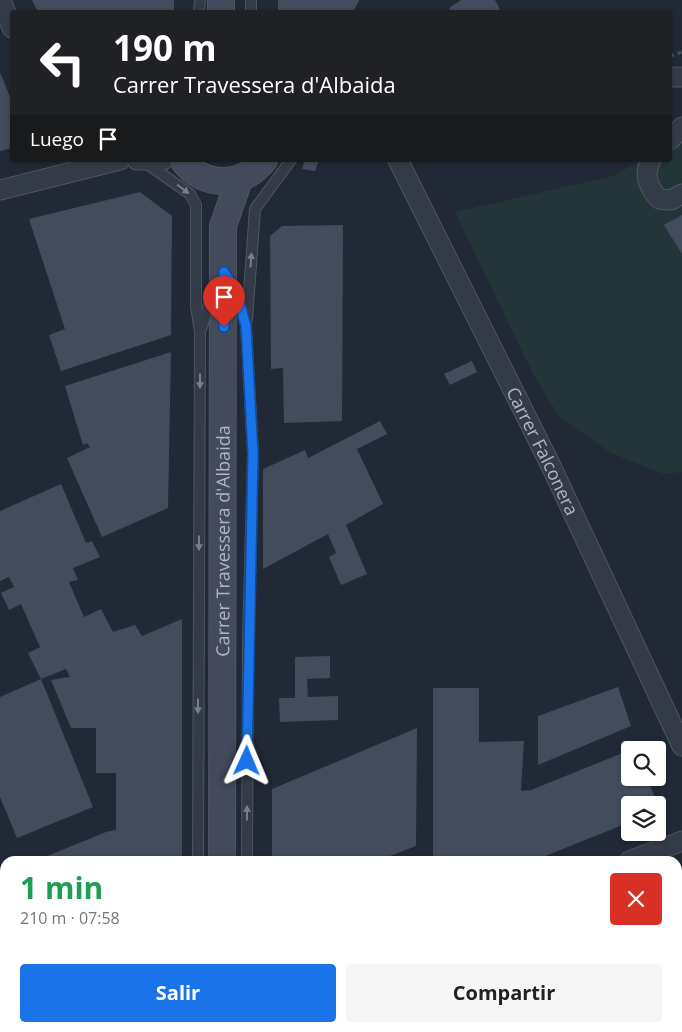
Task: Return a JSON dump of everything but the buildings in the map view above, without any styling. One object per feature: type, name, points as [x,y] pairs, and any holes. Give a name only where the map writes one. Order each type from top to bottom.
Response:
[{"type":"main road","points":[[181,164],[213,181],[226,182],[239,180],[250,174],[262,162]]},
{"type":"main road","name":"Carrer Travessera d'Albaida","points":[[181,164],[224,220]]},
{"type":"main road","name":"Carrer Travessera d'Albaida","points":[[222,856],[224,220],[239,180]]},
{"type":"street","points":[[1,0],[10,23]]},
{"type":"street","points":[[672,138],[682,127]]},
{"type":"street","points":[[0,190],[71,166],[104,162]]},
{"type":"street","points":[[160,162],[181,164]]},
{"type":"street","name":"Carrer Falconera","points":[[399,162],[556,476],[682,746]]},
{"type":"street","points":[[650,162],[646,172],[648,182],[659,199],[671,200],[682,194]]},
{"type":"street","points":[[642,856],[682,841]]},
{"type":"lane","points":[[143,162],[190,194],[196,205],[196,306],[200,332],[198,856]]},
{"type":"lane","points":[[247,856],[248,640],[253,454],[246,326],[255,210],[290,162]]},
{"type":"lane","points":[[200,332],[214,290],[224,272],[236,290],[246,326]]},
{"type":"shaded area","points":[[682,138],[682,472],[664,474],[611,453],[559,416],[534,376],[455,212],[613,176],[638,162],[672,162],[672,144]]},
{"type":"route","points":[[224,327],[224,272],[236,290],[246,326],[253,454],[247,761]]}]
